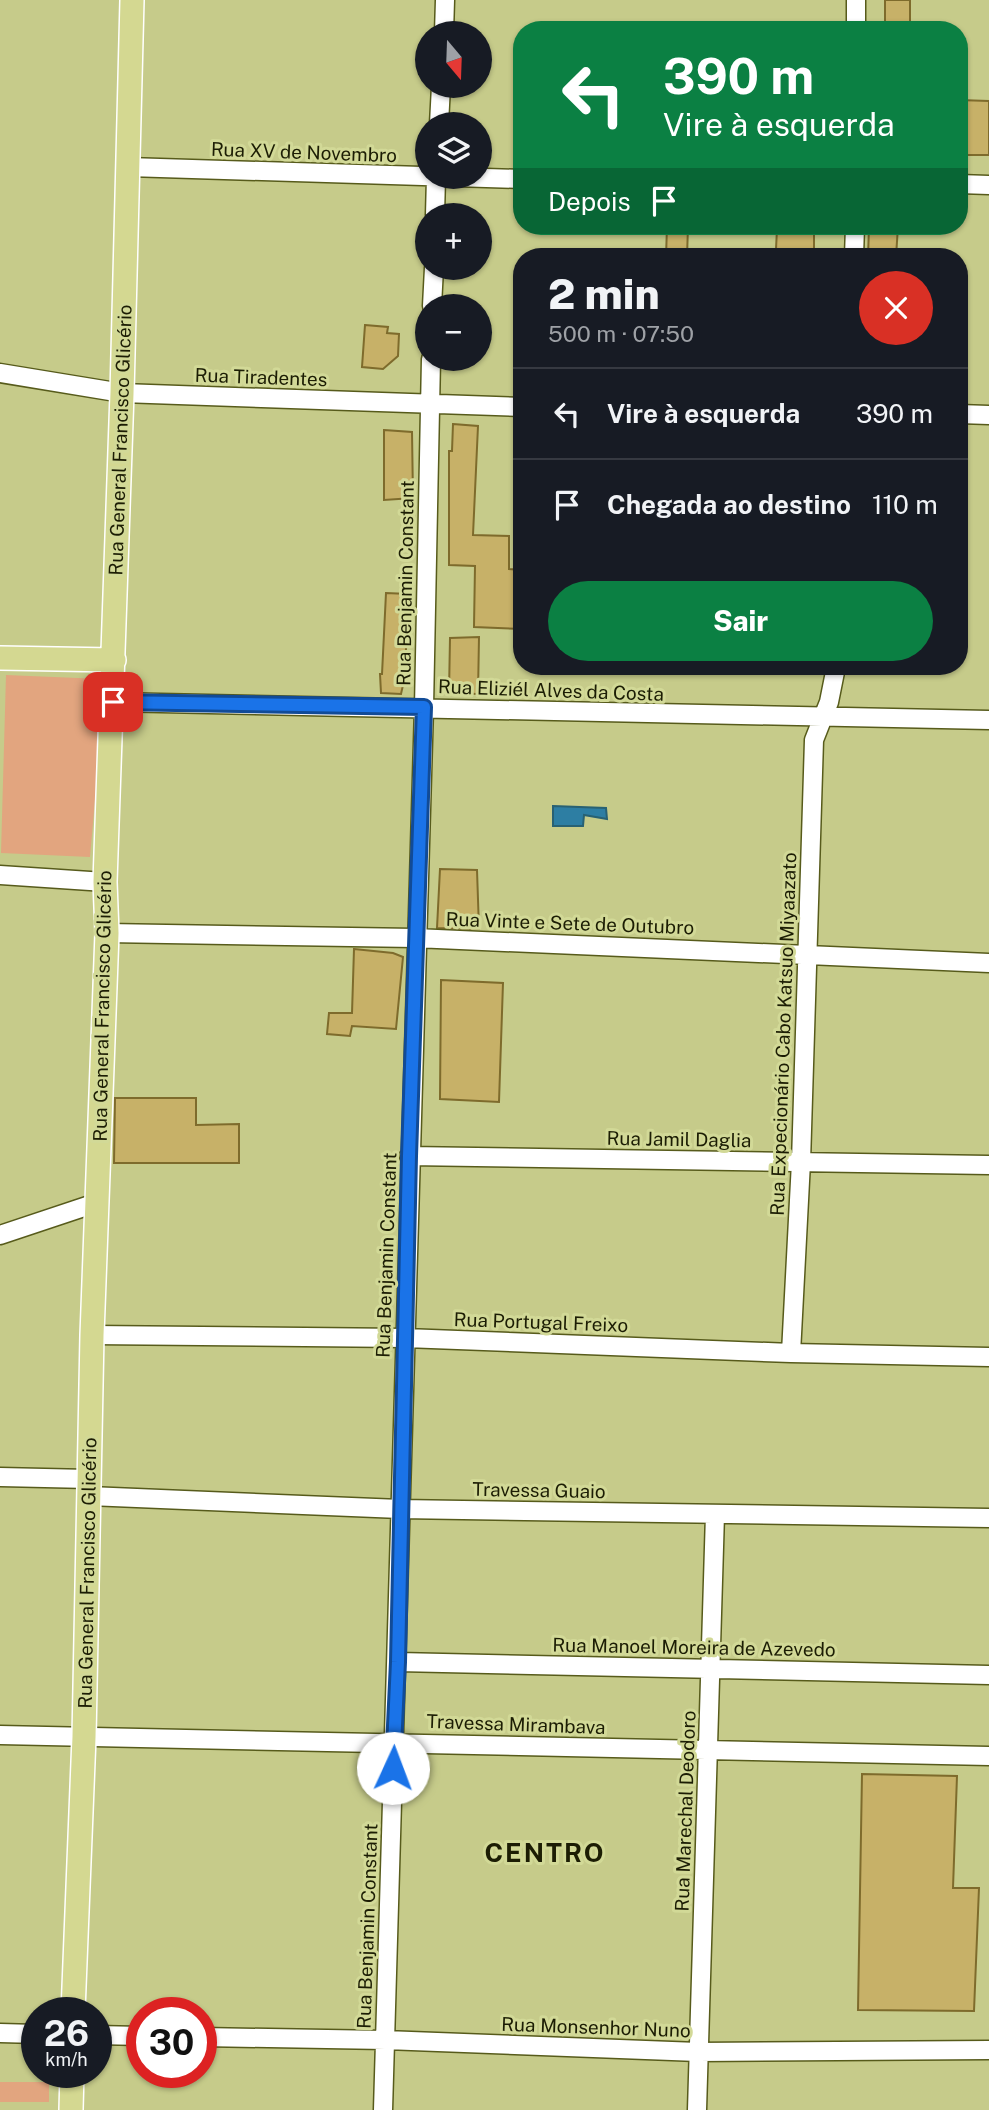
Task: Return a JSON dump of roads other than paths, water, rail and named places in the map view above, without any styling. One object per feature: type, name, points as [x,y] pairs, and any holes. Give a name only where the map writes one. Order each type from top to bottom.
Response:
[{"type":"main road","name":"Rua General Francisco Glicério","points":[[74,1997],[84,1737],[92,1335],[107,933],[105,882],[113,702],[132,0]]},
{"type":"main road","points":[[0,658],[114,660]]},
{"type":"main road","points":[[71,2110],[72,2088]]},
{"type":"street","points":[[445,21],[446,0]]},
{"type":"street","points":[[856,0],[856,21]]},
{"type":"street","name":"Rua XV de Novembro","points":[[128,167],[415,176]]},
{"type":"street","name":"Rua XV de Novembro","points":[[492,178],[513,179]]},
{"type":"street","points":[[968,184],[989,185]]},
{"type":"street","name":"Rua Benjamin Constant","points":[[383,2110],[393,1741],[398,1662],[430,371]]},
{"type":"street","name":"Rua Tiradentes","points":[[0,373],[122,393],[513,407]]},
{"type":"street","points":[[968,414],[989,415]]},
{"type":"street","name":"Rua Expecionário Cabo Katsuo Miyaazato","points":[[791,1353],[801,1162],[814,740],[830,702],[834,675]]},
{"type":"street","name":"Rua Eliziél Alves da Costa","points":[[113,702],[989,720]]},
{"type":"street","points":[[0,875],[105,882]]},
{"type":"street","name":"Rua Vinte e Sete de Outubro","points":[[107,933],[415,938],[989,963]]},
{"type":"street","name":"Rua Jamil Daglia","points":[[409,1156],[989,1165]]},
{"type":"street","points":[[0,1235],[96,1203]]},
{"type":"street","name":"Rua Portugal Freixo","points":[[92,1335],[405,1338],[791,1353],[989,1357]]},
{"type":"street","name":"Travessa Guaio","points":[[0,1477],[89,1488],[400,1508],[989,1518]]},
{"type":"street","name":"Rua Marechal Deodoro","points":[[697,2110],[715,1514]]},
{"type":"street","name":"Rua Manoel Moreira de Azevedo","points":[[398,1662],[989,1675]]},
{"type":"street","name":"Travessa Mirambava","points":[[0,1735],[251,1741],[393,1741],[989,1756]]},
{"type":"street","points":[[0,2033],[21,2034]]},
{"type":"street","name":"Rua Monsenhor Nuno","points":[[217,2037],[385,2040],[698,2052],[989,2050]]},
{"type":"water","points":[[553,806],[606,808],[607,819],[584,815],[583,826],[553,826]]},
{"type":"district","name":"CENTRO","points":[[545,1852]]}]
